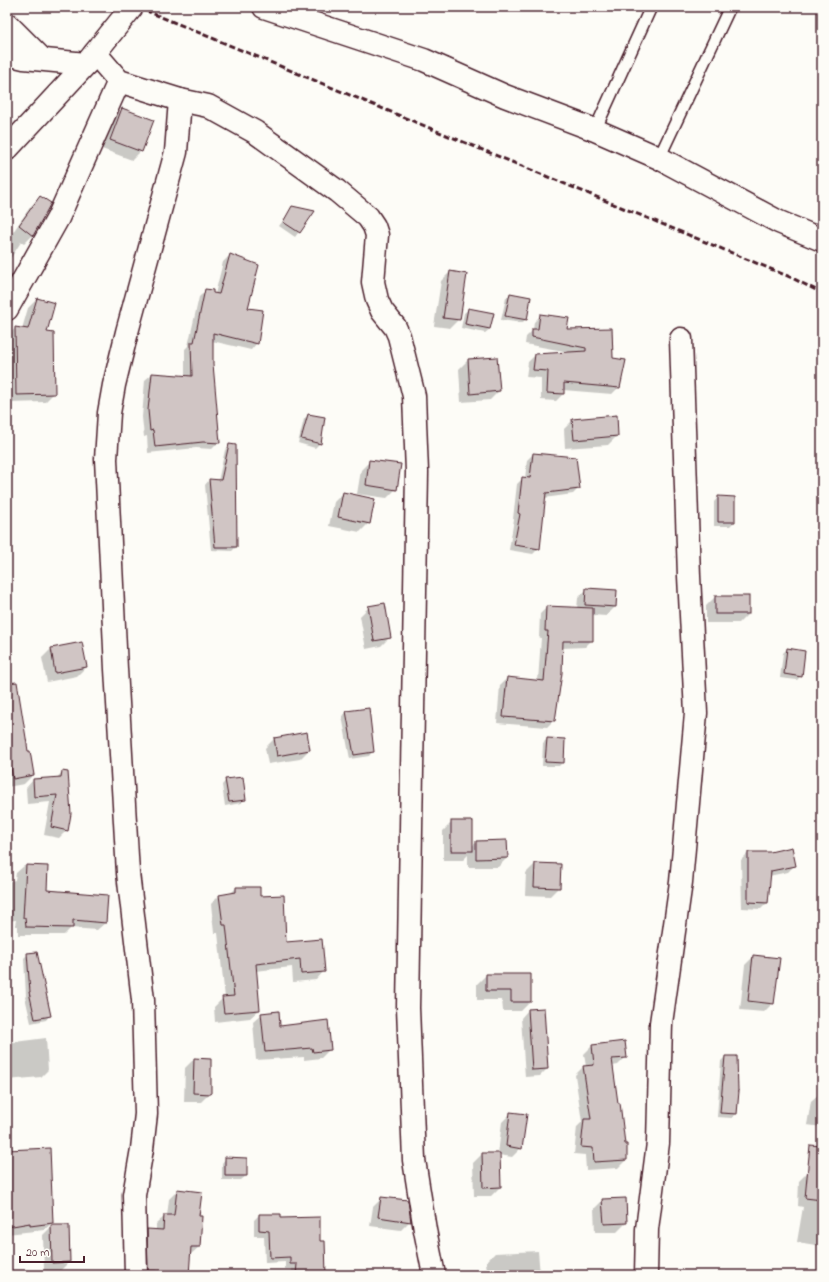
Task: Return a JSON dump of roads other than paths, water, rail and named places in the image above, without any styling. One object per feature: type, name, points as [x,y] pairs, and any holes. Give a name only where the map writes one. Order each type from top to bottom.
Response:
[{"type":"street","points":[[7,149],[90,58],[132,7]]},
{"type":"street","points":[[264,7],[424,60],[505,96],[595,130],[659,158],[779,222],[822,240]]},
{"type":"street","points":[[7,24],[42,59]]},
{"type":"street","points":[[7,54],[24,58],[42,59],[90,58],[119,81],[180,100],[208,106],[255,132],[337,191],[368,217],[374,226],[376,235],[373,282],[377,300],[382,311],[395,327],[399,336],[414,396],[416,472],[408,1008],[414,1160],[424,1230],[434,1275]]},
{"type":"street","points":[[7,310],[58,218],[119,81]]},
{"type":"street","points":[[136,1275],[134,1195],[146,1114],[143,1000],[128,873],[106,459],[109,413],[114,385],[176,152],[180,100]]},
{"type":"street","points":[[646,1275],[647,1229],[658,1143],[661,1023],[681,882],[696,713],[680,338]]},
{"type":"lane","points":[[595,130],[651,7]]},
{"type":"lane","points":[[659,158],[730,7]]},
{"type":"railway","points":[[137,7],[790,277],[822,293]]}]
